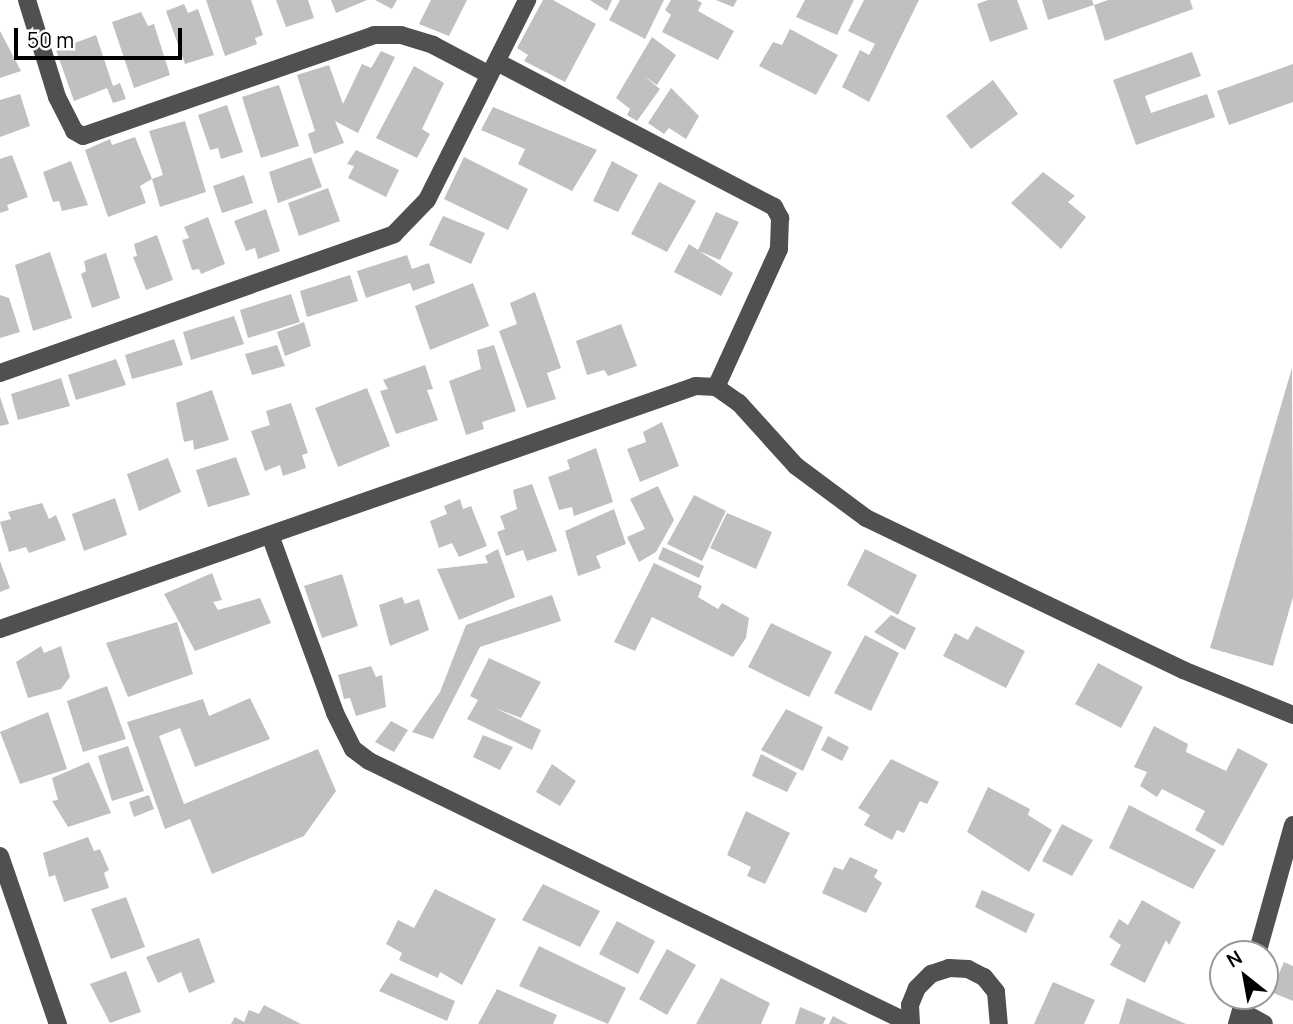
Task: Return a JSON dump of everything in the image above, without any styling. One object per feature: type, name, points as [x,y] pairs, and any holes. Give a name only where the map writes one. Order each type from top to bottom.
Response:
[{"type":"street","points":[[27,0],[57,97],[74,131],[83,136],[374,35],[401,35],[494,68],[774,206],[780,218],[779,249],[716,387]]},
{"type":"street","points":[[0,373],[394,234],[427,200],[527,0]]},
{"type":"street","points":[[0,629],[696,386],[716,387],[739,403],[796,466],[866,518],[1183,670],[1293,715]]},
{"type":"street","points":[[270,535],[340,724],[353,749],[369,761],[911,1024],[910,1005],[917,988],[931,974],[949,968],[968,969],[984,977],[996,992],[999,1024]]},
{"type":"street","points":[[1261,940],[1293,825]]},
{"type":"street","points":[[0,856],[58,1024]]},
{"type":"street","points":[[1241,1010],[1264,1024]]},
{"type":"building","points":[[206,0],[251,0],[263,35],[255,38],[257,44],[225,56]]},
{"type":"building","points":[[276,0],[308,0],[314,18],[286,27]]},
{"type":"building","points":[[331,0],[367,0],[336,13]]},
{"type":"building","points":[[375,0],[397,0],[392,9]]},
{"type":"building","points":[[431,0],[467,0],[449,36],[419,24]]},
{"type":"building","points":[[543,0],[553,0],[596,24],[565,82],[524,61],[528,55],[517,48]]},
{"type":"building","points":[[590,0],[612,0],[607,11]]},
{"type":"building","points":[[620,0],[664,0],[645,39],[609,20]]},
{"type":"building","points":[[671,0],[697,0],[702,3],[698,11],[734,31],[718,60],[662,32],[671,15],[665,10]]},
{"type":"building","points":[[716,0],[737,0],[733,7]]},
{"type":"building","points":[[805,0],[854,0],[837,35],[796,17]]},
{"type":"building","points":[[864,0],[919,0],[869,102],[842,87],[860,50],[869,55],[875,44],[848,31]]},
{"type":"building","points":[[988,0],[1017,0],[1028,29],[990,42],[977,4]]},
{"type":"building","points":[[1042,0],[1092,0],[1094,5],[1048,20]]},
{"type":"building","points":[[1108,0],[1190,0],[1193,9],[1105,41],[1094,5]]},
{"type":"building","points":[[184,4],[188,13],[198,9],[214,55],[185,64],[166,11]]},
{"type":"building","points":[[141,12],[148,26],[154,24],[170,75],[134,88],[112,22]]},
{"type":"building","points":[[790,29],[838,55],[816,95],[759,66],[773,42],[782,45]]},
{"type":"building","points":[[0,31],[21,71],[0,78]]},
{"type":"building","points":[[96,35],[113,86],[120,83],[126,99],[113,103],[107,88],[74,101],[56,50]]},
{"type":"building","points":[[652,37],[676,55],[657,85],[644,76],[660,89],[637,121],[627,115],[630,109],[616,98]]},
{"type":"building","points":[[381,51],[395,57],[358,133],[335,121],[344,143],[314,154],[308,134],[315,131],[297,75],[329,65],[343,104],[362,64],[371,68]]},
{"type":"building","points":[[1192,52],[1201,76],[1145,96],[1151,113],[1207,94],[1215,117],[1136,145],[1113,80]]},
{"type":"building","points":[[1293,64],[1293,102],[1229,125],[1217,91]]},
{"type":"building","points":[[414,66],[444,83],[422,129],[430,134],[417,158],[376,138]]},
{"type":"building","points":[[993,80],[1018,114],[971,149],[946,116]]},
{"type":"building","points":[[279,85],[299,146],[261,158],[242,97]]},
{"type":"building","points":[[671,88],[699,116],[686,139],[669,128],[664,134],[648,123]]},
{"type":"building","points":[[20,94],[30,126],[0,137],[0,100]]},
{"type":"building","points":[[227,105],[243,152],[221,159],[218,148],[210,150],[198,115]]},
{"type":"building","points":[[493,107],[597,150],[572,191],[518,164],[525,149],[481,130]]},
{"type":"building","points":[[185,121],[206,192],[160,207],[152,179],[163,175],[149,131]]},
{"type":"building","points":[[135,137],[152,179],[140,186],[146,203],[108,217],[85,150],[110,139],[112,145]]},
{"type":"building","points":[[356,150],[399,170],[386,197],[348,178],[354,166],[347,164]]},
{"type":"building","points":[[12,155],[28,197],[7,205],[9,210],[0,213],[0,159]]},
{"type":"building","points":[[311,157],[322,187],[278,203],[269,172]]},
{"type":"building","points":[[464,157],[528,189],[508,230],[444,199]]},
{"type":"building","points":[[71,161],[88,205],[62,211],[59,201],[53,202],[43,172]]},
{"type":"building","points":[[612,161],[638,175],[618,212],[593,201]]},
{"type":"building","points":[[1043,172],[1075,196],[1068,202],[1086,217],[1061,249],[1011,203]]},
{"type":"building","points":[[244,175],[253,203],[222,213],[213,186]]},
{"type":"building","points":[[659,182],[696,201],[667,252],[631,234]]},
{"type":"building","points":[[328,188],[340,221],[299,236],[288,203]]},
{"type":"building","points":[[266,209],[280,251],[258,259],[255,248],[246,251],[234,221]]},
{"type":"building","points":[[716,212],[739,222],[720,260],[699,251],[733,273],[721,296],[674,272],[689,244],[698,250]]},
{"type":"building","points":[[443,216],[485,233],[471,264],[429,245]]},
{"type":"building","points":[[208,217],[225,264],[201,274],[199,269],[192,270],[182,240],[189,238],[184,227]]},
{"type":"building","points":[[157,235],[173,280],[146,290],[133,257],[137,256],[134,244]]},
{"type":"building","points":[[50,252],[72,318],[33,331],[15,265]]},
{"type":"building","points":[[106,253],[120,298],[92,308],[81,274],[86,271],[84,261]]},
{"type":"building","points":[[407,255],[412,269],[429,263],[435,283],[413,291],[410,283],[366,298],[357,271]]},
{"type":"building","points":[[350,275],[358,301],[307,317],[300,291]]},
{"type":"building","points":[[473,283],[489,326],[430,350],[415,306]]},
{"type":"building","points":[[535,292],[561,368],[547,373],[556,399],[527,408],[499,331],[517,324],[510,303]]},
{"type":"building","points":[[291,294],[300,322],[248,338],[240,310]]},
{"type":"building","points":[[0,295],[9,298],[20,332],[0,338]]},
{"type":"building","points":[[234,316],[244,344],[191,360],[183,332]]},
{"type":"building","points":[[304,322],[311,346],[285,356],[277,332]]},
{"type":"building","points":[[621,324],[637,366],[608,376],[604,370],[587,375],[576,341]]},
{"type":"building","points":[[174,339],[183,365],[132,379],[125,355]]},
{"type":"building","points":[[277,345],[285,366],[252,375],[245,354]]},
{"type":"building","points":[[494,345],[516,411],[482,422],[484,429],[466,435],[449,381],[481,369],[477,350]]},
{"type":"building","points":[[116,359],[126,385],[76,400],[68,375]]},
{"type":"building","points":[[425,365],[433,389],[427,390],[438,420],[396,434],[380,391],[388,389],[383,380]]},
{"type":"building","points":[[1292,368],[1293,597],[1273,666],[1210,648]]},
{"type":"building","points":[[61,378],[70,406],[18,420],[11,394]]},
{"type":"building","points":[[367,388],[390,446],[338,467],[315,408]]},
{"type":"building","points":[[212,390],[229,440],[194,450],[193,440],[184,442],[176,403]]},
{"type":"building","points":[[0,397],[9,424],[0,426]]},
{"type":"building","points":[[291,403],[308,453],[302,455],[306,468],[283,476],[280,465],[265,471],[251,431],[270,425],[266,411]]},
{"type":"building","points":[[662,422],[679,466],[640,482],[627,449],[646,442],[643,432]]},
{"type":"building","points":[[596,448],[613,502],[574,516],[572,507],[559,510],[548,477],[570,469],[567,460]]},
{"type":"building","points":[[236,457],[250,495],[208,507],[196,470]]},
{"type":"building","points":[[168,458],[181,492],[139,511],[127,474]]},
{"type":"building","points":[[532,484],[557,551],[527,561],[523,550],[506,556],[497,532],[505,529],[500,516],[517,509],[513,490]]},
{"type":"building","points":[[658,486],[674,520],[656,552],[639,562],[627,537],[645,529],[630,499]]},
{"type":"building","points":[[694,495],[726,511],[702,561],[667,544]]},
{"type":"building","points":[[115,498],[127,535],[84,551],[72,514]]},
{"type":"building","points":[[460,499],[463,509],[471,506],[487,546],[459,557],[452,543],[439,548],[430,521],[447,514],[444,506]]},
{"type":"building","points":[[42,503],[49,519],[56,515],[66,540],[29,553],[26,547],[9,552],[0,522],[11,519],[8,512]]},
{"type":"building","points":[[614,509],[626,544],[596,556],[601,568],[578,576],[565,531]]},
{"type":"building","points":[[727,513],[772,532],[756,569],[710,548]]},
{"type":"building","points":[[663,547],[704,566],[699,578],[658,559]]},
{"type":"building","points":[[498,549],[515,597],[459,620],[437,569],[488,563],[485,556]]},
{"type":"building","points":[[865,549],[917,575],[898,615],[847,585]]},
{"type":"building","points":[[0,561],[10,588],[0,592]]},
{"type":"building","points":[[654,563],[702,586],[698,597],[718,609],[722,603],[749,618],[746,638],[733,657],[652,617],[635,651],[614,642]]},
{"type":"building","points":[[212,573],[222,600],[213,602],[218,610],[260,598],[271,623],[195,651],[164,594]]},
{"type":"building","points":[[342,574],[358,626],[322,638],[304,586]]},
{"type":"building","points":[[552,595],[561,621],[480,647],[433,739],[412,732],[440,692],[466,625]]},
{"type":"building","points":[[402,597],[405,604],[419,599],[429,630],[390,646],[379,605]]},
{"type":"building","points":[[891,615],[916,628],[905,650],[874,632]]},
{"type":"building","points":[[177,622],[193,674],[128,697],[106,643]]},
{"type":"building","points":[[771,623],[832,652],[809,697],[748,667]]},
{"type":"building","points":[[976,626],[1025,651],[1006,688],[943,656],[955,633],[968,640]]},
{"type":"building","points":[[865,635],[899,653],[871,711],[834,693]]},
{"type":"building","points":[[41,646],[44,653],[61,646],[70,677],[61,689],[28,698],[16,662]]},
{"type":"building","points":[[489,658],[541,682],[521,718],[495,708],[541,730],[532,750],[467,719],[478,700],[470,696]]},
{"type":"building","points":[[1098,663],[1143,687],[1121,728],[1075,704]]},
{"type":"building","points":[[371,666],[376,677],[382,675],[386,707],[356,716],[350,698],[344,699],[338,675]]},
{"type":"building","points":[[107,686],[126,739],[83,752],[67,701]]},
{"type":"building","points":[[250,698],[270,739],[195,767],[180,728],[159,736],[184,804],[318,749],[336,791],[304,836],[212,874],[190,819],[165,829],[127,722],[203,699],[209,716]]},
{"type":"building","points":[[786,709],[823,727],[803,771],[761,750]]},
{"type":"building","points":[[48,712],[67,769],[20,784],[0,732]]},
{"type":"building","points":[[391,721],[408,730],[394,752],[375,742]]},
{"type":"building","points":[[1154,726],[1188,744],[1186,752],[1226,771],[1238,748],[1268,764],[1223,846],[1195,830],[1205,811],[1162,789],[1157,797],[1140,786],[1147,772],[1134,767]]},
{"type":"building","points":[[483,735],[513,747],[500,770],[473,757]]},
{"type":"building","points":[[828,736],[849,747],[842,761],[821,750]]},
{"type":"building","points":[[128,746],[144,791],[112,801],[98,756]]},
{"type":"building","points":[[761,754],[797,773],[787,792],[752,776]]},
{"type":"building","points":[[891,759],[939,782],[927,804],[920,801],[904,833],[897,830],[892,840],[864,825],[870,815],[858,808]]},
{"type":"building","points":[[89,762],[111,813],[68,827],[52,801],[58,800],[52,778]]},
{"type":"building","points":[[552,764],[576,781],[560,806],[536,792]]},
{"type":"building","points":[[988,787],[1030,809],[1028,815],[1052,830],[1029,872],[967,832]]},
{"type":"building","points":[[149,795],[154,809],[134,817],[129,802]]},
{"type":"building","points":[[1129,805],[1216,850],[1193,889],[1109,848]]},
{"type":"building","points":[[746,811],[790,833],[765,884],[747,876],[751,867],[727,855]]},
{"type":"building","points":[[1062,824],[1093,840],[1072,876],[1042,861]]},
{"type":"building","points":[[88,837],[94,851],[100,849],[109,870],[104,873],[109,888],[64,902],[55,875],[49,877],[43,853]]},
{"type":"building","points":[[850,857],[878,870],[874,877],[882,883],[866,913],[822,893],[834,867],[843,870]]},
{"type":"building","points":[[543,884],[600,911],[580,947],[522,920]]},
{"type":"building","points":[[435,889],[496,919],[462,985],[440,972],[438,978],[399,960],[402,953],[386,944],[398,920],[414,928]]},
{"type":"building","points":[[982,890],[1035,914],[1026,933],[975,907]]},
{"type":"building","points":[[126,897],[145,947],[111,959],[91,909]]},
{"type":"building","points":[[1142,900],[1181,922],[1169,945],[1166,940],[1145,983],[1110,965],[1121,945],[1109,937],[1119,919],[1128,925]]},
{"type":"building","points":[[617,921],[655,941],[638,974],[599,954]]},
{"type":"building","points":[[199,938],[215,982],[189,993],[181,972],[158,983],[146,957]]},
{"type":"building","points":[[539,946],[626,988],[608,1024],[519,986]]},
{"type":"building","points":[[667,949],[696,965],[667,1015],[639,999]]},
{"type":"building","points":[[1284,962],[1293,966],[1293,1001],[1279,995],[1279,974]]},
{"type":"building","points":[[126,971],[141,1012],[110,1023],[90,984]]},
{"type":"building","points":[[391,973],[455,1001],[447,1021],[379,991]]},
{"type":"building","points":[[721,978],[770,1003],[761,1024],[696,1024]]},
{"type":"building","points":[[1053,982],[1095,1000],[1084,1024],[1034,1024]]},
{"type":"building","points":[[497,989],[557,1015],[553,1024],[478,1024]]},
{"type":"building","points":[[1127,998],[1186,1024],[1119,1024]]},
{"type":"building","points":[[264,1005],[301,1024],[231,1024],[235,1017],[244,1022],[249,1010],[259,1014]]},
{"type":"building","points":[[800,1007],[826,1018],[823,1024],[795,1024]]},
{"type":"building","points":[[833,1016],[848,1024],[829,1024]]}]
